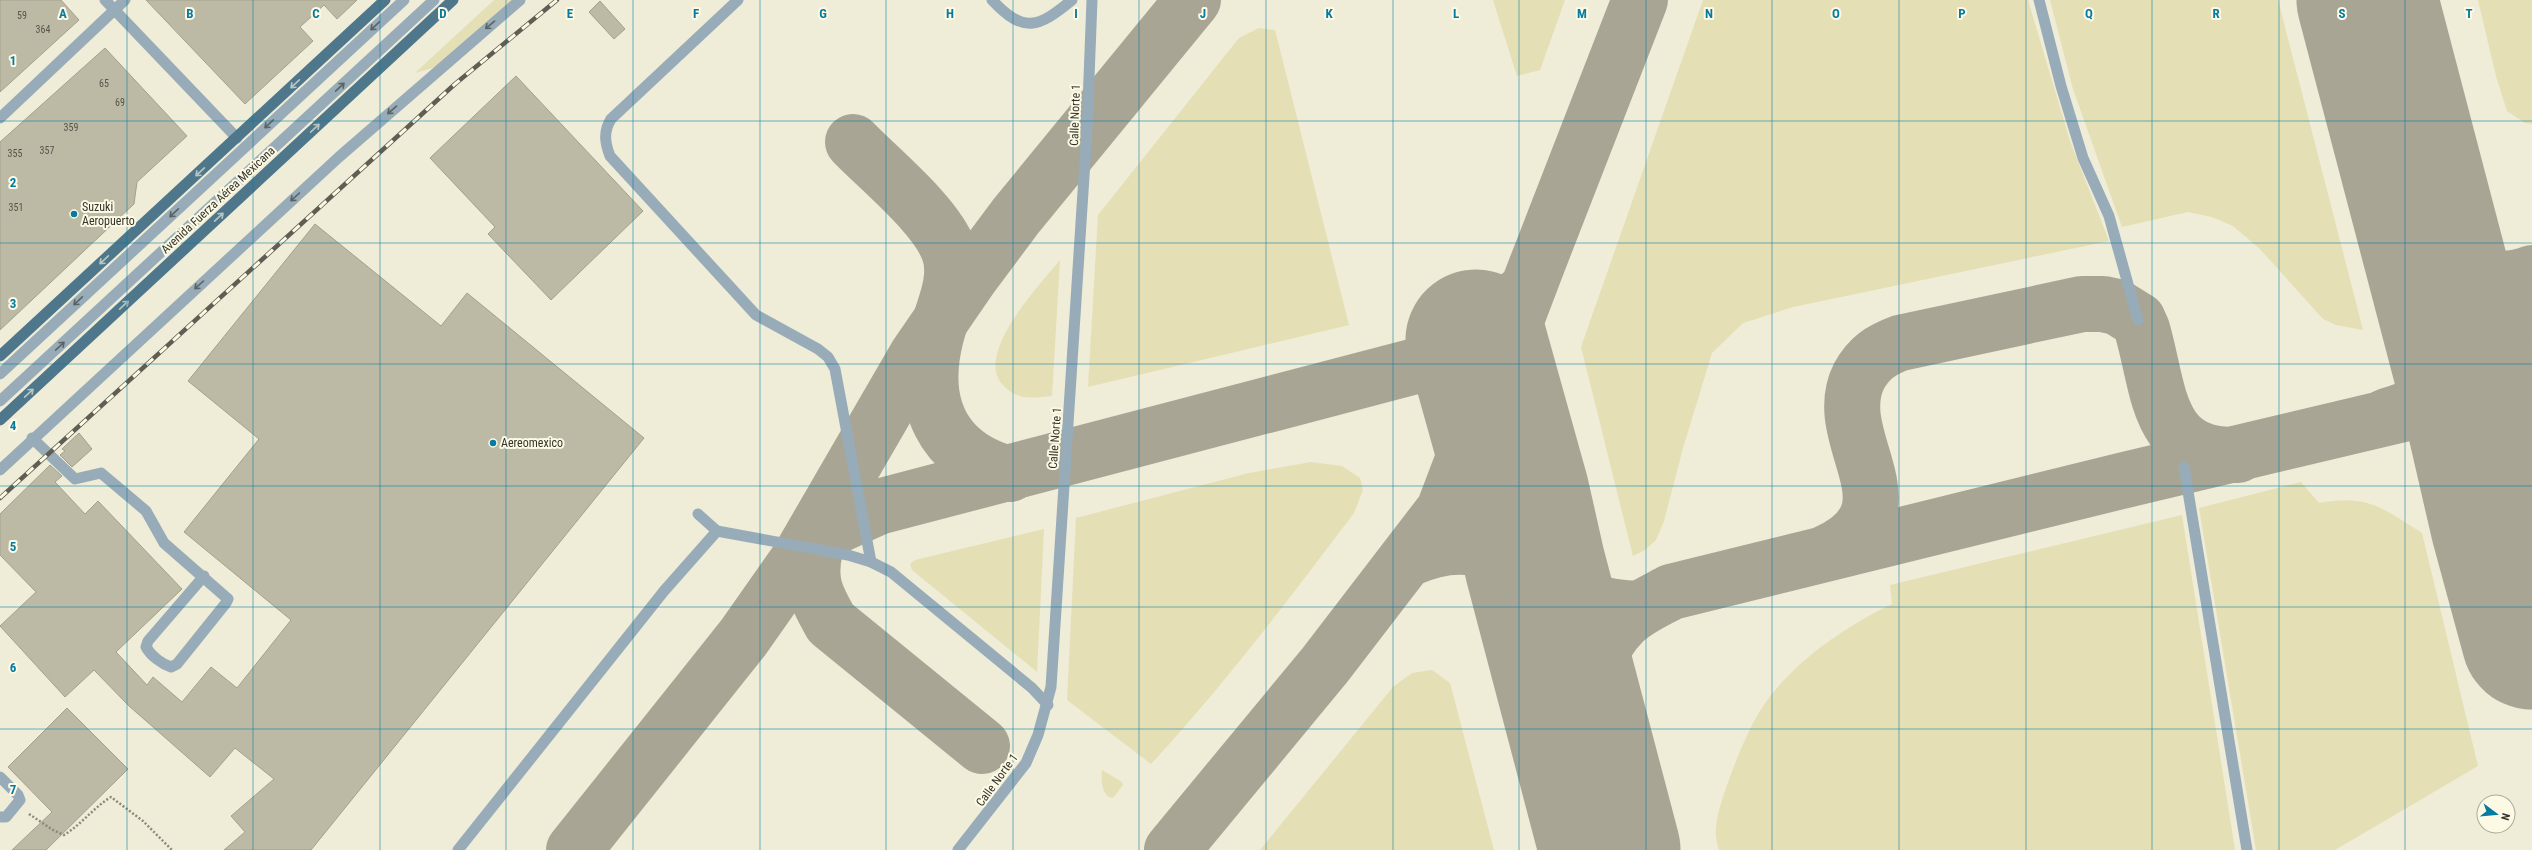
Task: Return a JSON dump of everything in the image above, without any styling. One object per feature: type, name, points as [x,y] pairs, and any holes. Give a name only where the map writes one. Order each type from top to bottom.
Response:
[{"type":"main road","points":[[0,356],[385,0]]},
{"type":"main road","name":"Avenida Fuerza Aérea Mexicana","points":[[0,420],[453,0]]},
{"type":"street","points":[[105,0],[237,138]]},
{"type":"street","points":[[0,118],[125,0]]},
{"type":"street","points":[[0,374],[404,0]]},
{"type":"street","points":[[0,401],[434,0]]},
{"type":"street","points":[[0,470],[32,438],[339,157],[520,0]]},
{"type":"street","points":[[738,0],[611,119],[606,125],[605,144],[610,156],[756,315],[828,356],[835,369],[871,562]]},
{"type":"street","points":[[992,0],[1010,18],[1031,24],[1044,20],[1072,0]]},
{"type":"street","name":"Calle Norte 1","points":[[958,850],[1026,763],[1048,705],[1051,687],[1087,130],[1092,0]]},
{"type":"street","points":[[2039,0],[2061,86],[2083,158],[2109,216],[2138,320]]},
{"type":"street","points":[[32,438],[75,479],[101,473],[146,511],[164,543],[204,576],[226,595],[228,599],[226,603],[177,664],[172,667],[166,665],[149,652],[146,647],[148,641],[204,576]]},
{"type":"street","points":[[2184,467],[2247,850]]},
{"type":"street","points":[[698,514],[717,531],[871,562],[892,572],[1032,688],[1048,705]]},
{"type":"street","points":[[458,850],[664,591],[717,531]]},
{"type":"street","points":[[0,777],[18,795],[20,800],[18,806],[6,817],[0,817]]},
{"type":"path","points":[[18,806],[53,830],[64,835],[79,826],[101,803],[111,797],[143,821],[172,850]]},
{"type":"shaded area","points":[[494,0],[513,0],[436,67],[415,73]]},
{"type":"shaded area","points":[[1493,0],[1565,0],[1540,70],[1517,76]]},
{"type":"shaded area","points":[[1703,0],[2028,0],[2070,141],[2109,241],[1793,307],[1743,323],[1712,353],[1683,448],[1664,521],[1656,540],[1645,550],[1633,556],[1581,347]]},
{"type":"shaded area","points":[[2050,0],[2278,0],[2363,330],[2336,325],[2323,319],[2260,249],[2233,226],[2212,217],[2188,212],[2122,227],[2073,89]]},
{"type":"shaded area","points":[[2478,0],[2532,0],[2532,124],[2525,123],[2507,111],[2496,76]]},
{"type":"shaded area","points":[[1259,28],[1275,30],[1349,325],[1088,387],[1098,215],[1239,38]]},
{"type":"shaded area","points":[[1060,260],[1052,396],[1031,398],[1019,396],[1007,389],[1002,384],[996,371],[997,355],[1003,337],[1013,319]]},
{"type":"shaded area","points":[[1311,462],[1342,466],[1360,478],[1363,490],[1354,513],[1230,673],[1151,764],[1067,700],[1076,518],[1249,473]]},
{"type":"shaded area","points":[[2301,482],[2319,503],[2350,500],[2374,505],[2396,516],[2422,533],[2478,766],[2335,850],[2256,850],[2199,508]]},
{"type":"shaded area","points":[[2182,515],[2235,850],[1719,850],[1716,826],[1719,809],[1739,753],[1760,711],[1778,686],[1807,658],[1857,623],[1892,604],[1890,585]]},
{"type":"shaded area","points":[[1044,529],[1037,672],[912,570],[910,564],[915,560]]},
{"type":"shaded area","points":[[1432,670],[1450,683],[1494,850],[1260,850],[1393,687],[1412,673]]},
{"type":"shaded area","points":[[1102,770],[1122,782],[1123,785],[1113,798],[1109,797],[1104,791]]},
{"type":"building","points":[[0,0],[61,0],[79,20],[0,92]]},
{"type":"building","points":[[146,0],[357,0],[337,19],[324,5],[300,27],[313,41],[245,104]]},
{"type":"building","points":[[600,1],[625,29],[614,39],[589,12]]},
{"type":"building","points":[[105,48],[187,136],[137,182],[134,204],[0,330],[0,142]]},
{"type":"building","points":[[516,76],[643,211],[551,300],[488,234],[495,227],[430,158]]},
{"type":"building","points":[[315,224],[441,326],[467,293],[644,438],[311,850],[224,850],[245,832],[231,816],[274,779],[235,748],[210,777],[129,706],[94,670],[65,697],[0,626],[36,592],[0,555],[0,514],[50,465],[62,476],[55,482],[85,514],[98,501],[182,589],[116,652],[147,685],[153,677],[182,702],[211,667],[237,688],[291,620],[184,532],[259,439],[188,381]]},
{"type":"building","points":[[79,433],[92,449],[72,467],[60,455],[65,451],[62,449]]},
{"type":"building","points":[[67,708],[128,769],[46,850],[12,850],[52,812],[8,767]]},
{"type":"taxiway","points":[[574,850],[743,638],[800,557],[917,355],[972,275],[1016,216],[1193,0]]},
{"type":"taxiway","points":[[1172,850],[1325,665],[1444,510],[1640,0]]},
{"type":"taxiway","points":[[853,142],[920,208],[942,237],[949,251],[952,262],[951,283],[931,360],[933,404],[940,423],[951,440],[967,454],[986,466],[1010,474]]},
{"type":"taxiway","points":[[2425,219],[2435,234],[2457,259],[2482,275],[2497,278],[2513,278],[2532,273]]},
{"type":"taxiway","points":[[2387,416],[2414,407],[2429,397],[2441,381],[2448,360],[2449,337],[2442,286],[2425,219]]},
{"type":"taxiway","points":[[809,549],[836,526],[878,507],[1427,363],[1467,344],[1490,328],[1501,318],[1520,295]]},
{"type":"taxiway","points":[[1826,553],[1854,535],[1868,516],[1871,495],[1867,472],[1854,424],[1852,400],[1859,376],[1871,359],[1881,352],[1900,343],[2082,304],[2103,304],[2117,307],[2138,320],[2142,329],[2158,396],[2166,416],[2176,432],[2191,445],[2211,453],[2238,455]]},
{"type":"taxiway","points":[[2501,525],[2490,448],[2490,408],[2493,394],[2504,366],[2517,340],[2532,316]]},
{"type":"taxiway","points":[[1509,369],[1507,410],[1508,430],[1514,471],[1535,549],[1542,567],[1559,585],[1569,592],[1591,602],[1615,607],[1639,609]]},
{"type":"taxiway","points":[[1589,770],[1586,731],[1587,711],[1594,672],[1601,653],[1611,636],[1629,616],[1671,592],[2125,480],[2403,414],[2461,408],[2532,412]]},
{"type":"taxiway","points":[[1408,559],[1441,548],[1473,548],[1488,552],[1502,559],[1516,569],[1528,583],[1552,628]]},
{"type":"taxiway","points":[[815,549],[812,570],[814,588],[831,623],[982,746]]},
{"type":"runway","points":[[2367,0],[2474,408],[2501,525],[2532,639]]},
{"type":"runway","points":[[1476,340],[1519,494],[1535,565],[1610,850]]},
{"type":"railway","points":[[0,498],[455,84],[557,0]]},
{"type":"place","name":"Suzuki Aeropuerto","points":[[74,214]]},
{"type":"place","name":"Aereomexico","points":[[493,443]]}]
